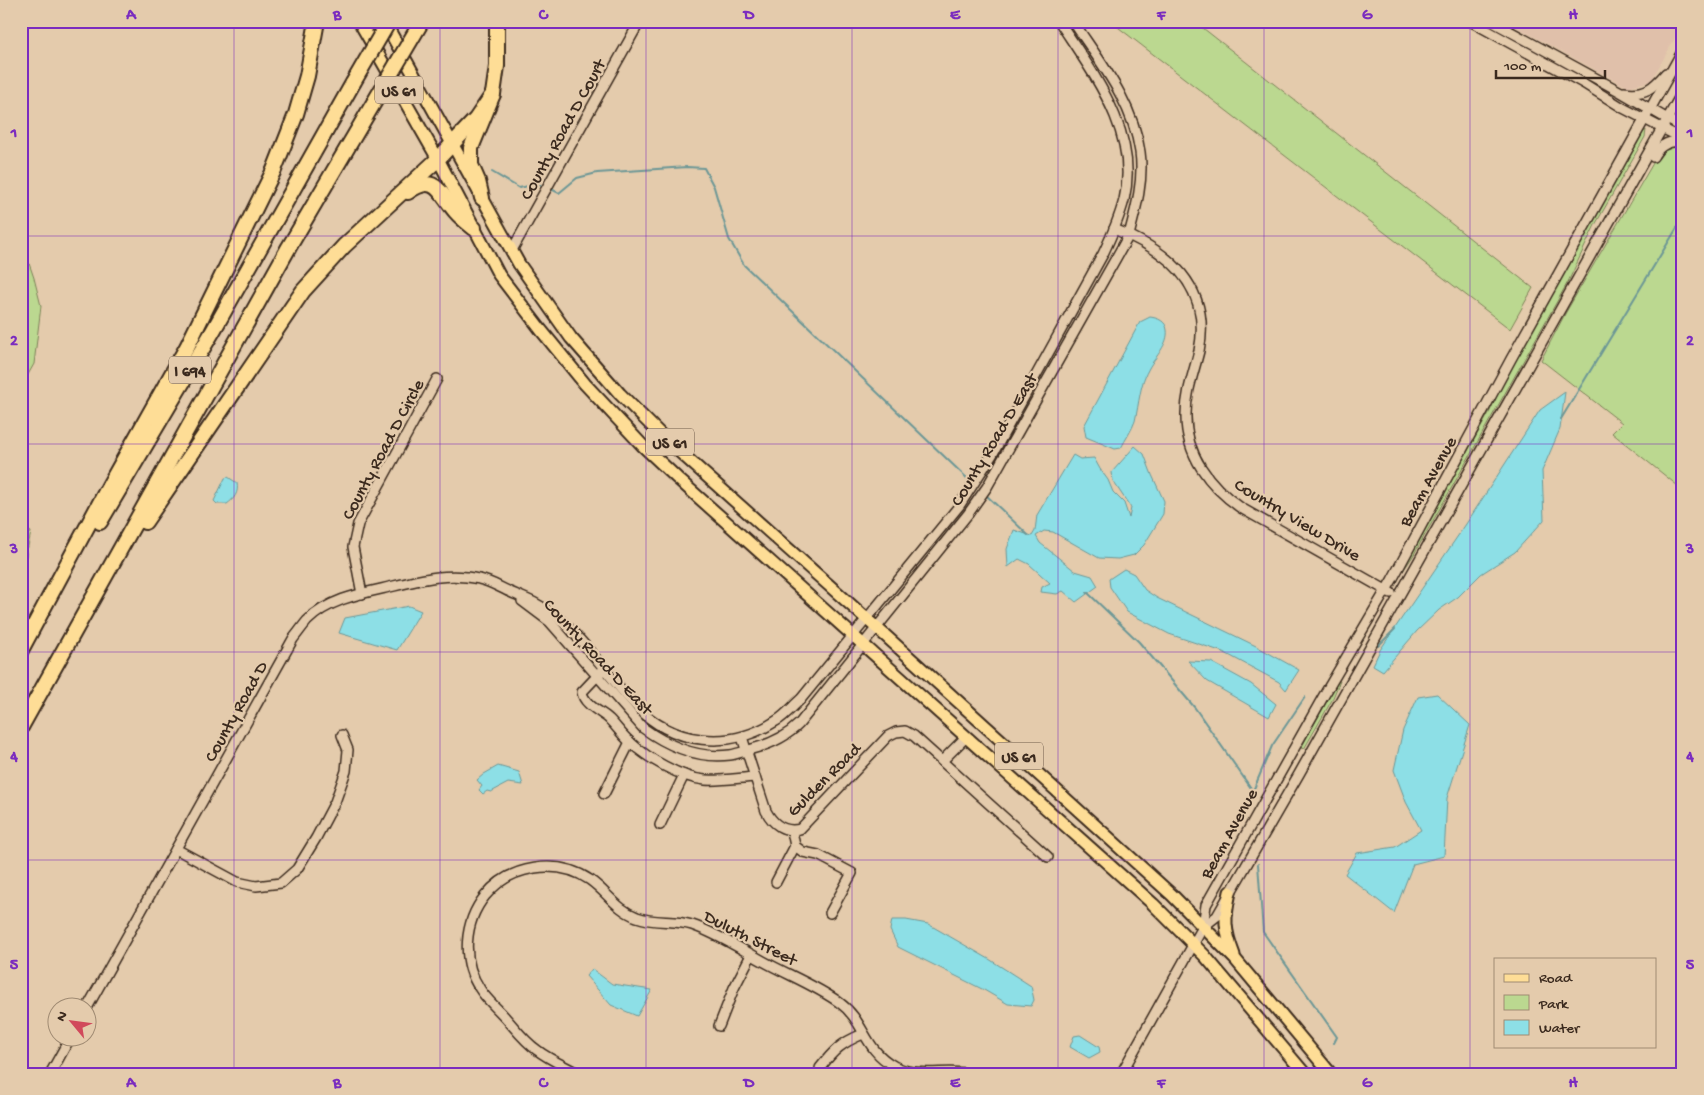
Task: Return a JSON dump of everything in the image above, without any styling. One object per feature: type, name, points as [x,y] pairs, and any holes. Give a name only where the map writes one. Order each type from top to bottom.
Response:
[{"type":"highway","points":[[296,114],[311,21]]},
{"type":"highway","points":[[21,650],[110,484],[187,347],[274,170],[296,114],[307,76],[317,21]]},
{"type":"highway","name":"I 694","points":[[21,655],[213,331],[389,21]]},
{"type":"highway","name":"I 694","points":[[21,727],[289,247],[422,21]]},
{"type":"highway","points":[[482,198],[478,181],[471,165],[471,148],[493,94],[497,66],[497,21]]},
{"type":"highway","points":[[119,554],[146,520],[303,291],[344,246],[438,159],[476,119],[493,94]]},
{"type":"highway","points":[[379,212],[415,187],[430,184],[440,190],[456,212],[474,228]]},
{"type":"main road","name":"US 61","points":[[360,21],[438,159],[499,275],[568,364],[612,413],[677,478],[1153,904],[1194,944],[1305,1074]]},
{"type":"main road","name":"US 61","points":[[384,21],[511,252],[566,331],[620,394],[662,436],[867,618],[1172,895],[1235,959],[1331,1074]]},
{"type":"main road","points":[[1230,892],[1225,924],[1227,937],[1235,959]]},
{"type":"street","name":"County Road D Court","points":[[511,252],[640,21]]},
{"type":"street","name":"County Road D East","points":[[512,593],[535,602],[555,615],[570,629],[636,706],[660,726],[683,735],[703,740],[728,740],[752,734],[777,721],[801,698],[950,518],[978,479],[1103,254],[1114,229],[1124,199],[1127,173],[1120,125],[1106,96],[1059,21]]},
{"type":"street","name":"County Road D East","points":[[512,593],[550,622],[643,728],[667,743],[695,753],[712,756],[731,755],[771,744],[792,731],[878,628],[987,487],[1129,235],[1136,206],[1140,174],[1140,153],[1134,124],[1118,89],[1073,21]]},
{"type":"street","points":[[1470,21],[1683,141]]},
{"type":"street","points":[[1491,21],[1683,128]]},
{"type":"street","name":"Beam Avenue","points":[[1121,1074],[1203,927],[1206,905],[1323,696],[1386,590],[1511,359],[1683,50]]},
{"type":"street","points":[[1620,92],[1637,93],[1650,89],[1676,62]]},
{"type":"street","name":"Beam Avenue","points":[[1203,927],[1217,916],[1299,774],[1683,91]]},
{"type":"street","points":[[1613,215],[1629,198],[1657,150],[1665,144],[1683,141]]},
{"type":"street","name":"Country View Drive","points":[[1114,229],[1129,235],[1168,259],[1181,272],[1192,288],[1199,310],[1202,330],[1188,392],[1186,415],[1194,457],[1203,472],[1227,498],[1241,508],[1398,597]]},
{"type":"street","name":"County Road D Circle","points":[[362,594],[353,547],[358,524],[437,379]]},
{"type":"street","name":"County Road D","points":[[93,998],[293,639],[308,621],[325,608],[345,598],[420,580],[448,576],[480,579],[512,593]]},
{"type":"street","points":[[604,669],[582,692],[583,697],[630,742],[654,760],[684,775],[704,780],[756,777]]},
{"type":"street","name":"Gulden Road","points":[[742,737],[766,812],[779,827],[792,831],[800,829],[888,736],[896,732],[905,732],[914,736],[1048,857]]},
{"type":"street","points":[[176,849],[237,882],[256,886],[282,883],[297,869],[335,802],[346,771],[348,750],[342,735]]},
{"type":"street","points":[[942,761],[966,737]]},
{"type":"street","points":[[604,794],[630,742]]},
{"type":"street","points":[[660,825],[684,775]]},
{"type":"street","points":[[776,882],[795,846],[792,831]]},
{"type":"street","points":[[795,846],[803,852],[818,855],[852,873],[830,913]]},
{"type":"street","name":"Duluth Street","points":[[579,1074],[537,1050],[526,1041],[479,988],[469,966],[468,933],[477,907],[494,887],[513,874],[536,868],[556,868],[578,873],[589,879],[622,910],[633,916],[655,921],[682,922],[692,925],[833,998],[843,1005],[856,1021],[872,1048],[897,1068],[918,1073],[973,1074]]},
{"type":"street","points":[[719,1026],[734,988],[751,955]]},
{"type":"street","points":[[820,1074],[820,1068],[836,1048],[863,1034]]},
{"type":"street","points":[[50,1074],[64,1048]]},
{"type":"shaded area","points":[[1505,21],[1683,21],[1683,24],[1651,81],[1627,87]]},
{"type":"green space","points":[[1110,21],[1194,21],[1533,288],[1510,329]]},
{"type":"green space","points":[[1646,130],[1645,137],[1595,225],[1568,282],[1413,556],[1403,571],[1401,570],[1489,413],[1508,372],[1642,133]]},
{"type":"green space","points":[[1666,141],[1683,150],[1683,490],[1612,433],[1622,423],[1541,360],[1566,312]]},
{"type":"green space","points":[[21,240],[41,306],[34,364],[21,387]]},
{"type":"green space","points":[[21,527],[31,532],[21,580]]},
{"type":"green space","points":[[1338,681],[1340,681],[1332,700],[1304,749],[1301,748]]},
{"type":"water","points":[[1150,317],[1159,319],[1165,324],[1167,330],[1166,340],[1146,374],[1132,428],[1121,448],[1115,449],[1086,437],[1084,426],[1140,322]]},
{"type":"water","points":[[1565,392],[1560,429],[1542,471],[1544,520],[1515,552],[1481,574],[1458,597],[1439,610],[1417,631],[1383,671],[1373,665],[1380,650],[1466,524],[1540,410]]},
{"type":"water","points":[[1135,446],[1144,454],[1164,501],[1163,514],[1144,545],[1134,555],[1118,559],[1099,558],[1053,532],[1044,531],[1036,536],[1040,543],[1075,571],[1092,576],[1098,586],[1076,602],[1063,591],[1057,594],[1041,592],[1042,587],[1050,583],[1029,564],[1019,559],[1008,567],[1007,549],[1014,530],[1032,536],[1035,531],[1037,515],[1073,455],[1080,459],[1094,458],[1113,492],[1124,503],[1129,518],[1131,508],[1113,481],[1112,472]]},
{"type":"water","points":[[228,477],[237,483],[237,493],[227,504],[217,504],[214,501],[225,478]]},
{"type":"water","points":[[1124,569],[1134,574],[1145,590],[1157,598],[1256,646],[1299,670],[1286,690],[1279,682],[1223,652],[1169,634],[1127,612],[1110,587],[1109,579]]},
{"type":"water","points":[[409,606],[421,611],[397,650],[339,633],[345,618]]},
{"type":"water","points":[[1188,661],[1211,662],[1251,684],[1276,704],[1269,717],[1207,681]]},
{"type":"water","points":[[1437,694],[1470,725],[1447,798],[1444,856],[1413,864],[1394,913],[1345,874],[1357,853],[1395,847],[1421,830],[1406,802],[1394,770],[1403,730],[1418,697]]},
{"type":"water","points":[[498,766],[519,772],[523,785],[508,783],[483,794],[479,790],[482,786],[477,780]]},
{"type":"water","points":[[892,920],[906,920],[928,924],[989,959],[1031,986],[1034,1000],[1031,1006],[1008,1004],[898,947],[890,930]]},
{"type":"water","points":[[592,969],[612,984],[652,990],[637,1016],[611,1005],[586,976]]},
{"type":"water","points":[[1080,1035],[1099,1047],[1100,1052],[1089,1058],[1070,1047],[1074,1036]]},
{"type":"waterway","points":[[21,28],[42,21]]},
{"type":"waterway","points":[[551,189],[559,193],[577,178],[597,173],[687,167],[704,168],[714,187],[729,239],[744,265],[971,482]]},
{"type":"waterway","points":[[492,172],[519,188],[538,184],[544,187]]},
{"type":"waterway","points":[[1561,419],[1683,218]]},
{"type":"waterway","points":[[986,495],[1028,535]]},
{"type":"waterway","points":[[1087,592],[1139,642],[1195,708],[1253,791]]},
{"type":"waterway","points":[[1378,646],[1395,629]]},
{"type":"waterway","points":[[1253,791],[1272,746],[1305,697]]},
{"type":"waterway","points":[[1258,864],[1263,932],[1337,1037],[1334,1043]]}]
